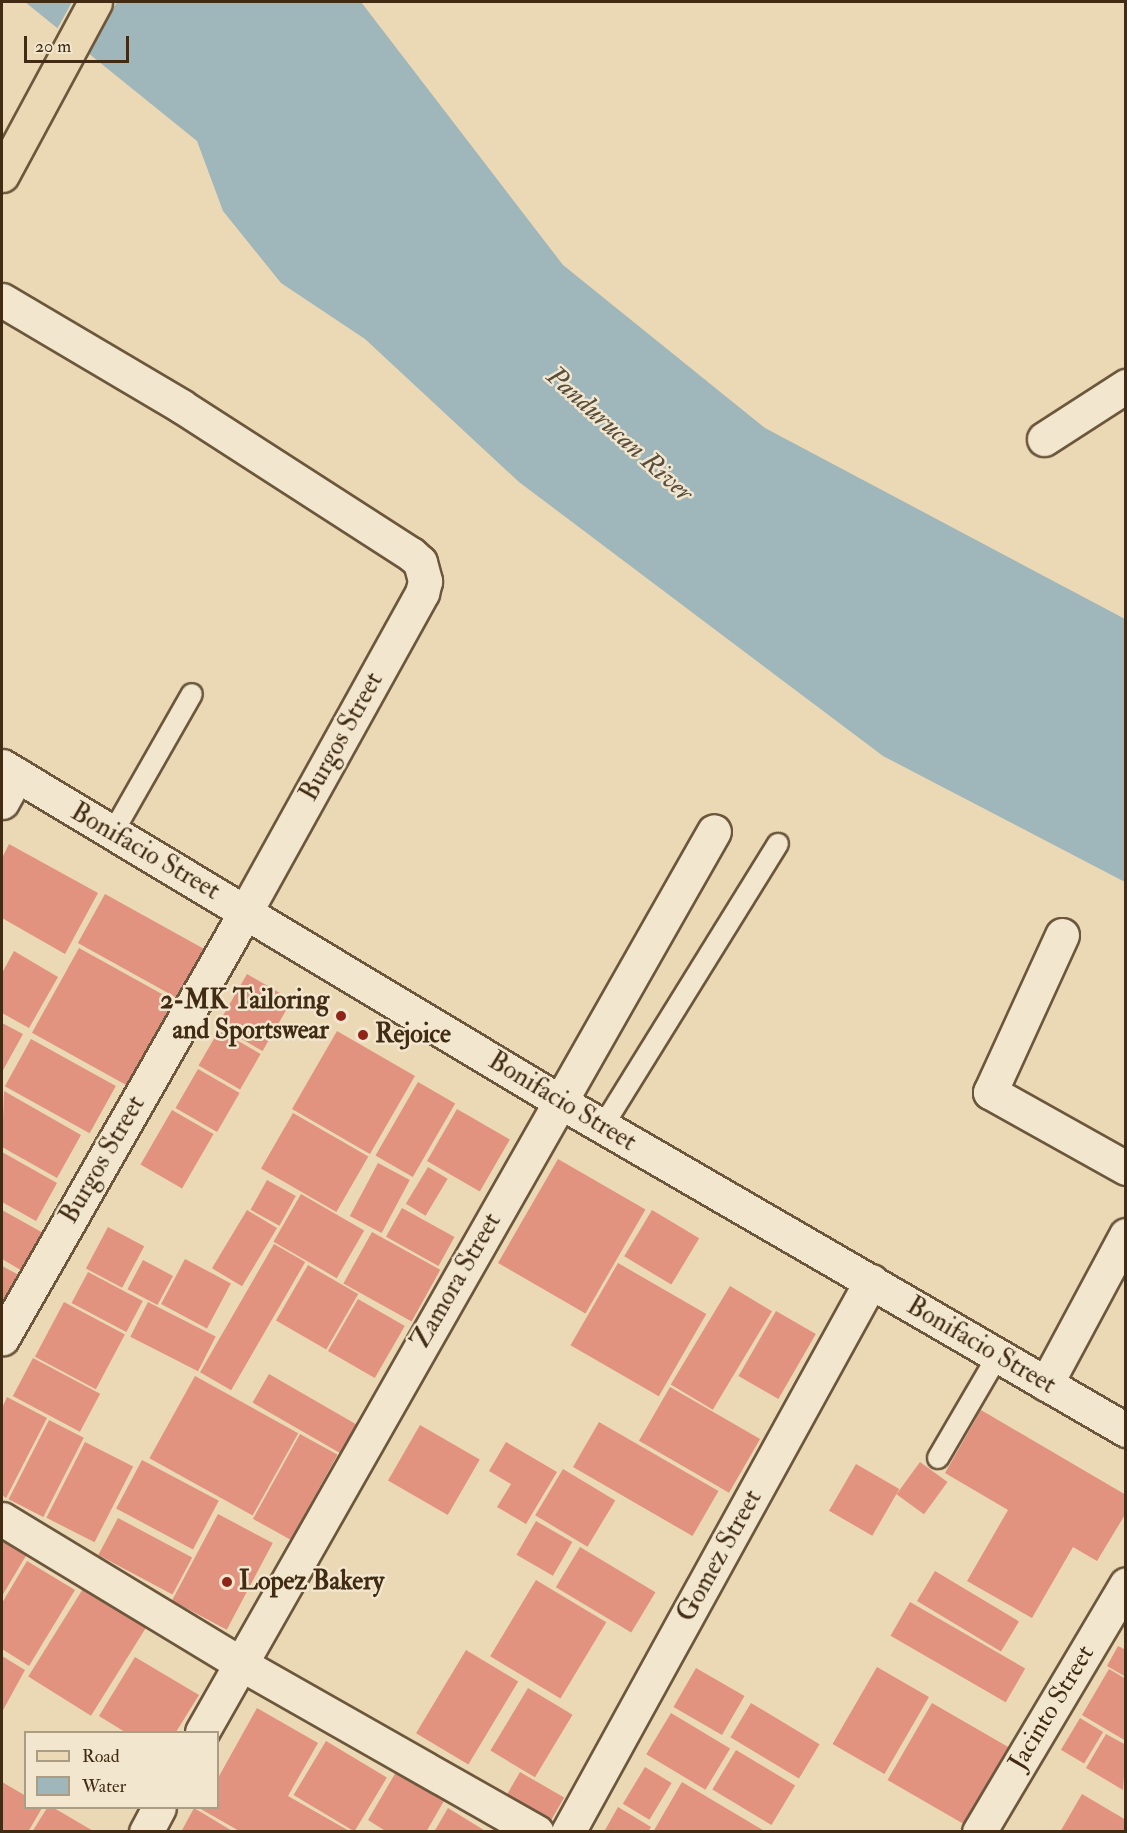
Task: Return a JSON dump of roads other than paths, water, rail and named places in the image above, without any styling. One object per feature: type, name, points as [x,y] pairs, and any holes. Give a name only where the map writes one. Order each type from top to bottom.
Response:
[{"type":"main road","points":[[2,175],[95,2]]},
{"type":"street","name":"Burgos Street","points":[[2,300],[181,406],[411,554],[424,572],[422,593],[246,911],[2,1338]]},
{"type":"street","points":[[1044,439],[1125,386]]},
{"type":"street","name":"Bonifacio Street","points":[[7,781],[112,834],[246,911],[559,1101],[1125,1430]]},
{"type":"street","name":"Zamora Street","points":[[203,1731],[714,831]]},
{"type":"street","points":[[1062,935],[990,1092],[1125,1168]]},
{"type":"street","points":[[1046,1384],[1125,1235]]},
{"type":"street","name":"Gomez Street","points":[[568,1832],[871,1281]]},
{"type":"street","points":[[2,1519],[240,1664],[537,1832]]},
{"type":"street","name":"Jacinto Street","points":[[979,1832],[1125,1584]]},
{"type":"street","points":[[146,1832],[158,1809]]},
{"type":"lane","points":[[112,834],[192,694]]},
{"type":"lane","points":[[603,1126],[778,844]]},
{"type":"lane","points":[[938,1458],[997,1357]]},
{"type":"water","name":"Pandurucan River","points":[[25,2],[361,2],[563,265],[765,428],[1125,619],[1125,882],[883,756],[519,482],[365,339],[281,283],[223,211],[197,141]]},
{"type":"place","name":"2-MK Tailoring and Sportswear","points":[[341,1016]]},
{"type":"place","name":"Rejoice","points":[[363,1035]]},
{"type":"place","name":"Lopez Bakery","points":[[227,1582]]}]
